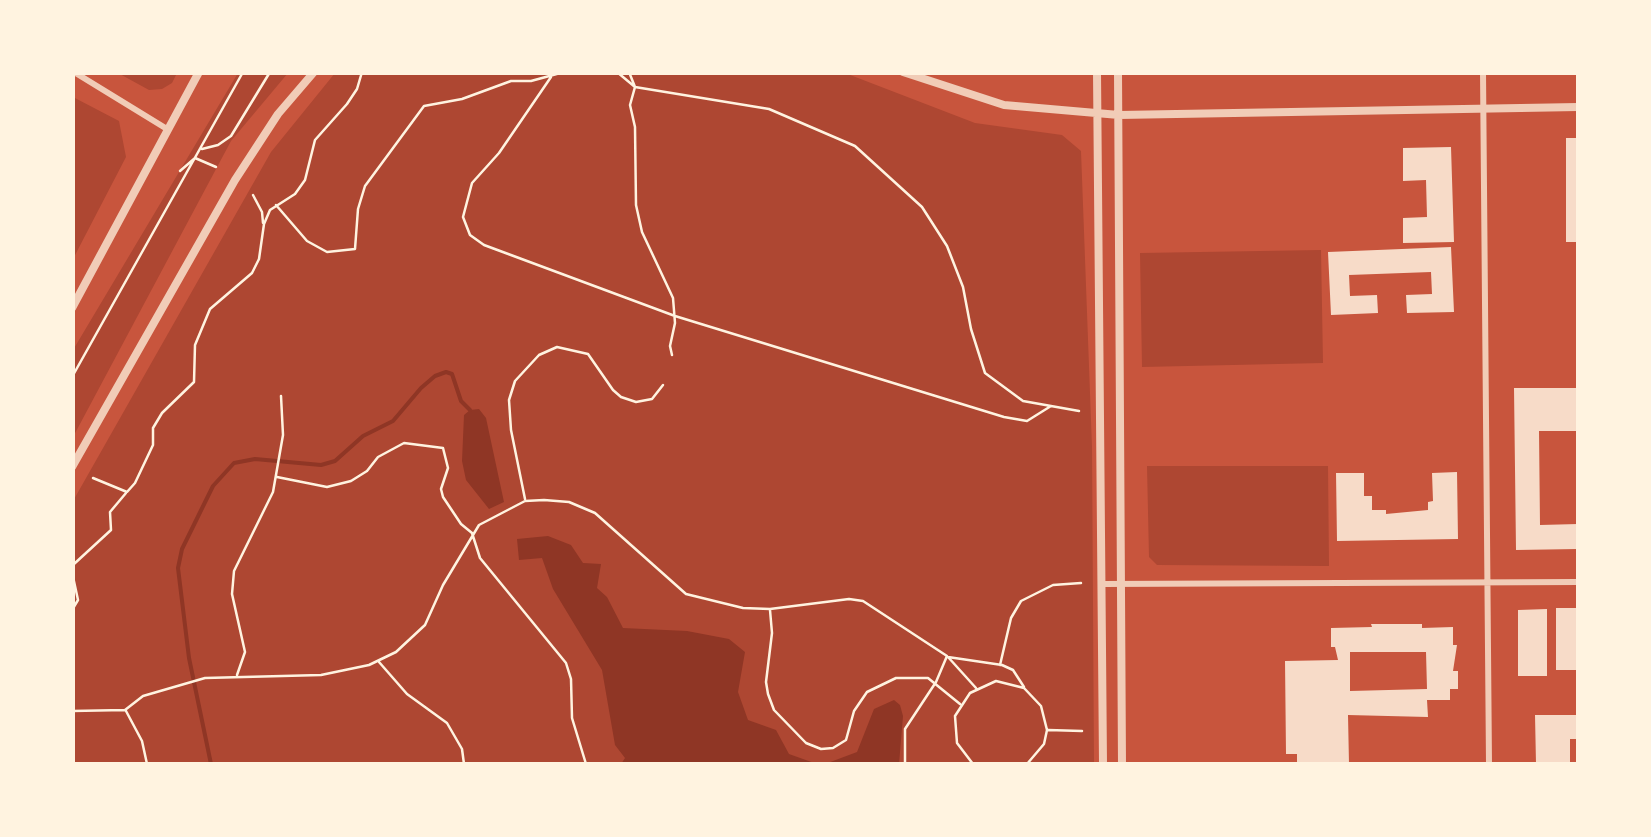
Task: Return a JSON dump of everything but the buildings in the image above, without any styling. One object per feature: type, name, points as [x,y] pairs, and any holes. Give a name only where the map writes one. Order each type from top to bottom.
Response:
[{"type":"street","points":[[74,72],[167,129]]},
{"type":"street","points":[[72,308],[199,72]]},
{"type":"street","points":[[72,467],[234,180],[278,114],[314,72]]},
{"type":"street","points":[[903,72],[1004,105],[1097,114],[1578,107]]},
{"type":"street","points":[[1097,72],[1104,764]]},
{"type":"street","points":[[1118,72],[1122,764]]},
{"type":"street","points":[[1484,72],[1489,764]]},
{"type":"street","points":[[1103,584],[1578,582]]},
{"type":"path","points":[[72,377],[243,72]]},
{"type":"path","points":[[200,149],[218,145],[231,136],[270,72]]},
{"type":"path","points":[[264,224],[276,205],[295,194],[305,180],[315,140],[358,89],[362,72]]},
{"type":"path","points":[[276,205],[307,241],[328,252],[355,249],[358,209],[365,186],[424,106],[462,99],[512,81],[564,72]]},
{"type":"path","points":[[617,72],[635,87],[770,108],[855,146],[922,206],[947,246],[963,286],[985,374],[1023,400],[1080,411]]},
{"type":"path","points":[[629,72],[635,87],[630,105],[635,127],[636,205],[642,232],[673,298],[672,355]]},
{"type":"path","points":[[551,77],[499,153],[472,183],[463,217],[470,234],[484,245],[674,316],[1004,417],[1028,421],[1051,406]]},
{"type":"path","points":[[195,158],[216,167]]},
{"type":"path","points":[[180,171],[195,158]]},
{"type":"path","points":[[72,610],[78,600],[74,564],[110,530],[113,504],[127,492],[149,458],[153,428],[162,413],[194,382],[195,345],[210,309],[252,274],[259,259],[264,224],[253,196]]},
{"type":"path","points":[[525,501],[509,400],[514,381],[539,355],[558,347],[588,354],[613,390],[621,398],[636,402],[652,399],[663,385]]},
{"type":"path","points":[[236,676],[245,652],[232,594],[234,571],[277,477],[281,453],[280,396]]},
{"type":"path","points":[[277,477],[327,487],[351,481],[367,471],[378,456],[404,444],[443,448],[448,467],[441,489],[443,497],[472,533],[480,558],[566,664],[571,679],[572,718],[586,764]]},
{"type":"path","points":[[94,478],[127,492]]},
{"type":"path","points":[[72,711],[125,710],[143,696],[205,678],[321,675],[396,652],[426,625],[472,533],[525,501],[569,502],[596,512],[686,594],[719,604],[770,608],[863,601],[946,656],[976,688]]},
{"type":"path","points":[[1000,665],[1012,618],[1021,601],[1053,585],[1081,583]]},
{"type":"path","points":[[770,608],[768,694],[774,710],[806,743],[833,748],[846,740],[854,711],[867,692],[884,681],[928,678],[960,704]]},
{"type":"path","points":[[946,656],[1013,670],[1041,706],[1046,730],[1044,744],[1027,764]]},
{"type":"path","points":[[904,764],[904,728],[936,682],[946,656]]},
{"type":"path","points":[[378,660],[407,694],[447,723],[462,748],[464,764]]},
{"type":"path","points":[[973,764],[957,743],[954,730],[960,704],[976,688],[996,681],[1024,688]]},
{"type":"path","points":[[125,710],[142,740],[147,764]]},
{"type":"path","points":[[1046,730],[1082,731]]},
{"type":"shaded area","points":[[118,73],[177,73],[172,83],[149,90]]},
{"type":"shaded area","points":[[238,73],[288,73],[231,141],[73,437],[73,350]]},
{"type":"shaded area","points":[[335,73],[845,73],[975,123],[1062,135],[1081,151],[1092,447],[1094,764],[73,764],[73,501],[271,152]]},
{"type":"shaded area","points":[[73,97],[119,121],[126,157],[73,259]]},
{"type":"shaded area","points":[[1321,250],[1323,363],[1142,367],[1140,253]]},
{"type":"shaded area","points":[[479,409],[486,418],[504,502],[489,509],[466,480],[462,461],[464,415]]},
{"type":"shaded area","points":[[1147,466],[1328,466],[1329,566],[1157,565],[1149,557]]},
{"type":"shaded area","points":[[548,536],[571,545],[583,563],[601,564],[597,588],[607,597],[623,628],[687,631],[729,639],[745,652],[738,692],[748,720],[776,730],[789,754],[817,764],[621,764],[625,758],[615,745],[602,670],[553,589],[542,558],[519,560],[517,539]]},
{"type":"shaded area","points":[[894,700],[903,716],[899,764],[825,764],[857,752],[874,709]]},
{"type":"waterway","points":[[211,764],[189,658],[178,568],[182,549],[213,486],[234,463],[255,459],[321,465],[335,461],[363,436],[393,421],[421,388],[446,372],[452,374],[461,401],[470,410]]}]
